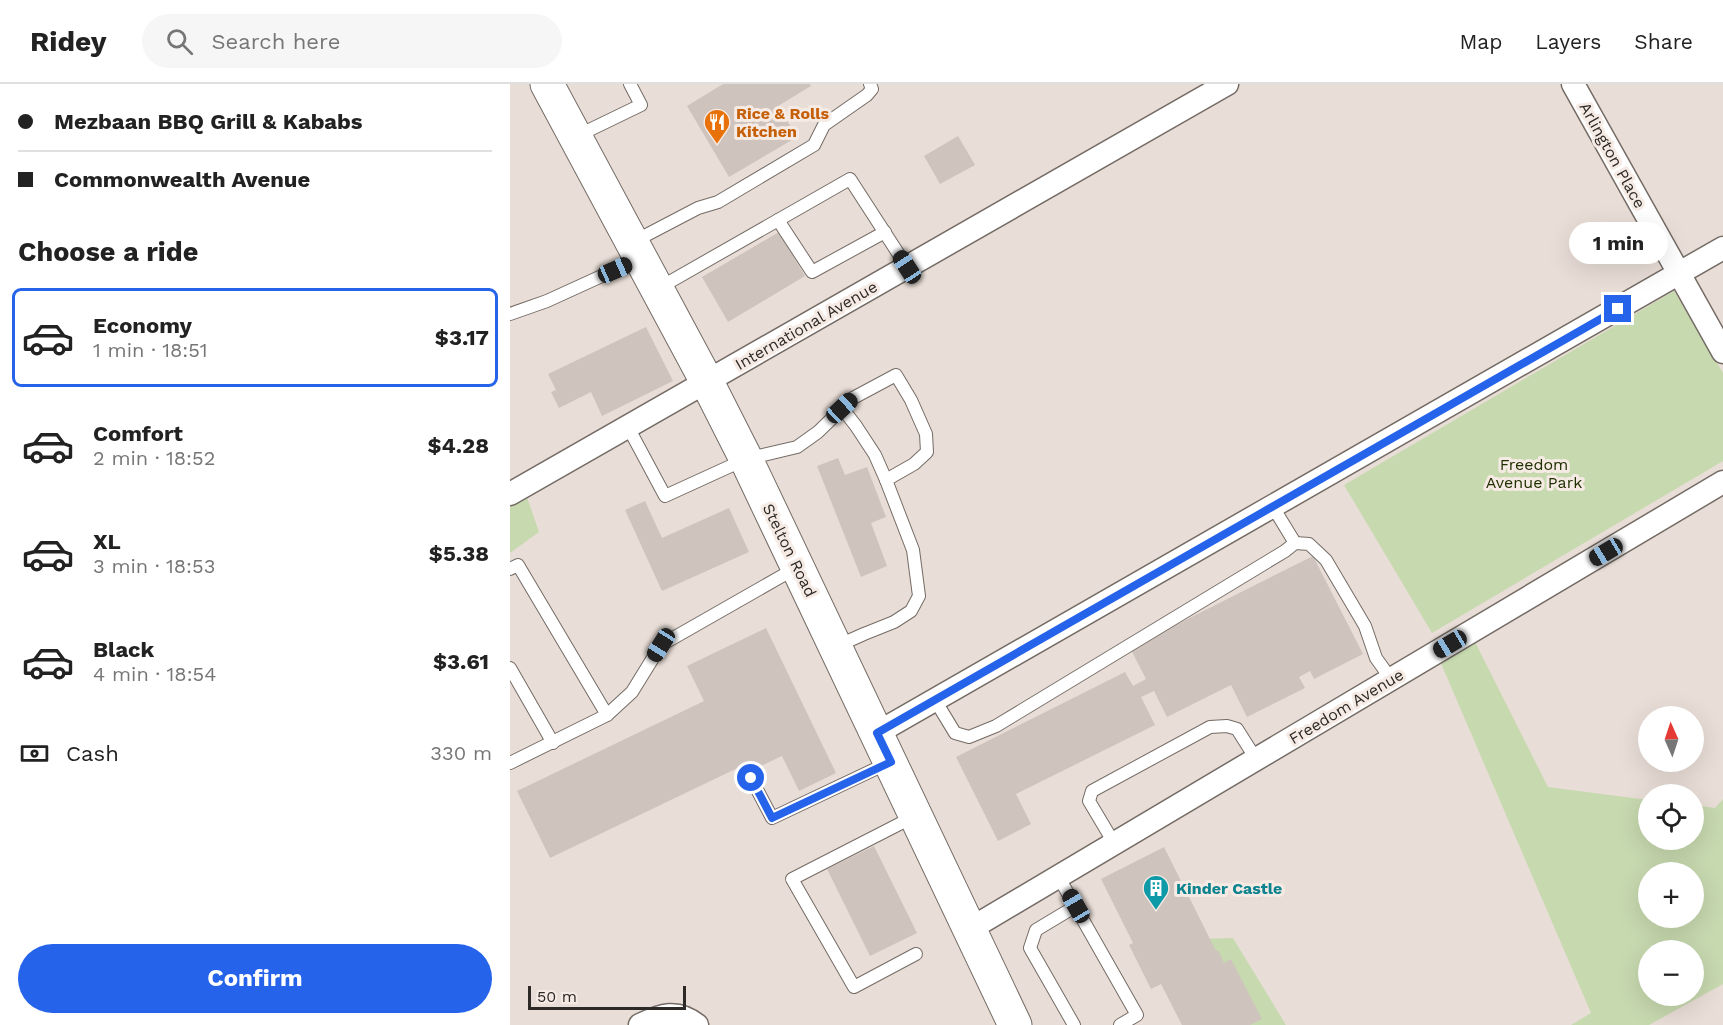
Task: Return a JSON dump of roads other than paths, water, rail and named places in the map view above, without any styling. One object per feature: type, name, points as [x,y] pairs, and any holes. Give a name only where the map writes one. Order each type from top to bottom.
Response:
[{"type":"main road","name":"Stelton Road","points":[[547,84],[746,459],[1014,1025]]},
{"type":"street","name":"International Avenue","points":[[510,494],[1227,84]]},
{"type":"street","name":"Arlington Place","points":[[1573,84],[1723,352]]},
{"type":"street","points":[[884,748],[935,700],[1723,248]]},
{"type":"street","name":"Freedom Avenue","points":[[970,929],[1723,482]]},
{"type":"street","points":[[640,1025],[654,1018],[671,1015],[687,1017],[697,1025]]},
{"type":"lane","points":[[575,137],[641,105],[630,84]]},
{"type":"lane","points":[[510,314],[547,301],[636,250],[698,208],[718,202],[814,145],[824,125],[867,95],[872,90],[870,84]]},
{"type":"lane","points":[[657,290],[850,178],[907,267]]},
{"type":"lane","points":[[778,220],[812,272],[885,232]]},
{"type":"lane","points":[[628,427],[665,496],[746,459],[797,447],[818,432],[853,398],[896,375],[911,400],[926,434],[927,452],[914,465],[886,480]]},
{"type":"lane","points":[[836,646],[903,617],[912,611],[919,596],[913,550],[886,480],[875,455],[842,408]]},
{"type":"lane","points":[[1273,507],[1295,543]]},
{"type":"lane","points":[[935,700],[955,733],[969,737],[996,726],[1295,543],[1309,544],[1326,560],[1365,626],[1376,658],[1391,679]]},
{"type":"lane","points":[[510,569],[518,565],[607,715]]},
{"type":"lane","points":[[510,763],[607,715],[632,692],[661,645],[798,568]]},
{"type":"lane","points":[[510,668],[553,743]]},
{"type":"lane","points":[[1114,843],[1089,801],[1092,791],[1210,727],[1227,726],[1237,729],[1256,759]]},
{"type":"lane","points":[[751,778],[772,818],[884,748]]},
{"type":"lane","points":[[916,815],[792,879],[854,987],[916,954]]},
{"type":"lane","points":[[1058,876],[1137,1015],[1120,1025]]},
{"type":"lane","points":[[1074,1025],[1030,948],[1036,930],[1076,906]]},
{"type":"place","name":"Rice & Rolls Kitchen","points":[[717,145]]},
{"type":"place","name":"Kinder Castle","points":[[1156,911]]},
{"type":"park label","name":"Freedom Avenue Park","points":[[1534,473]]}]
